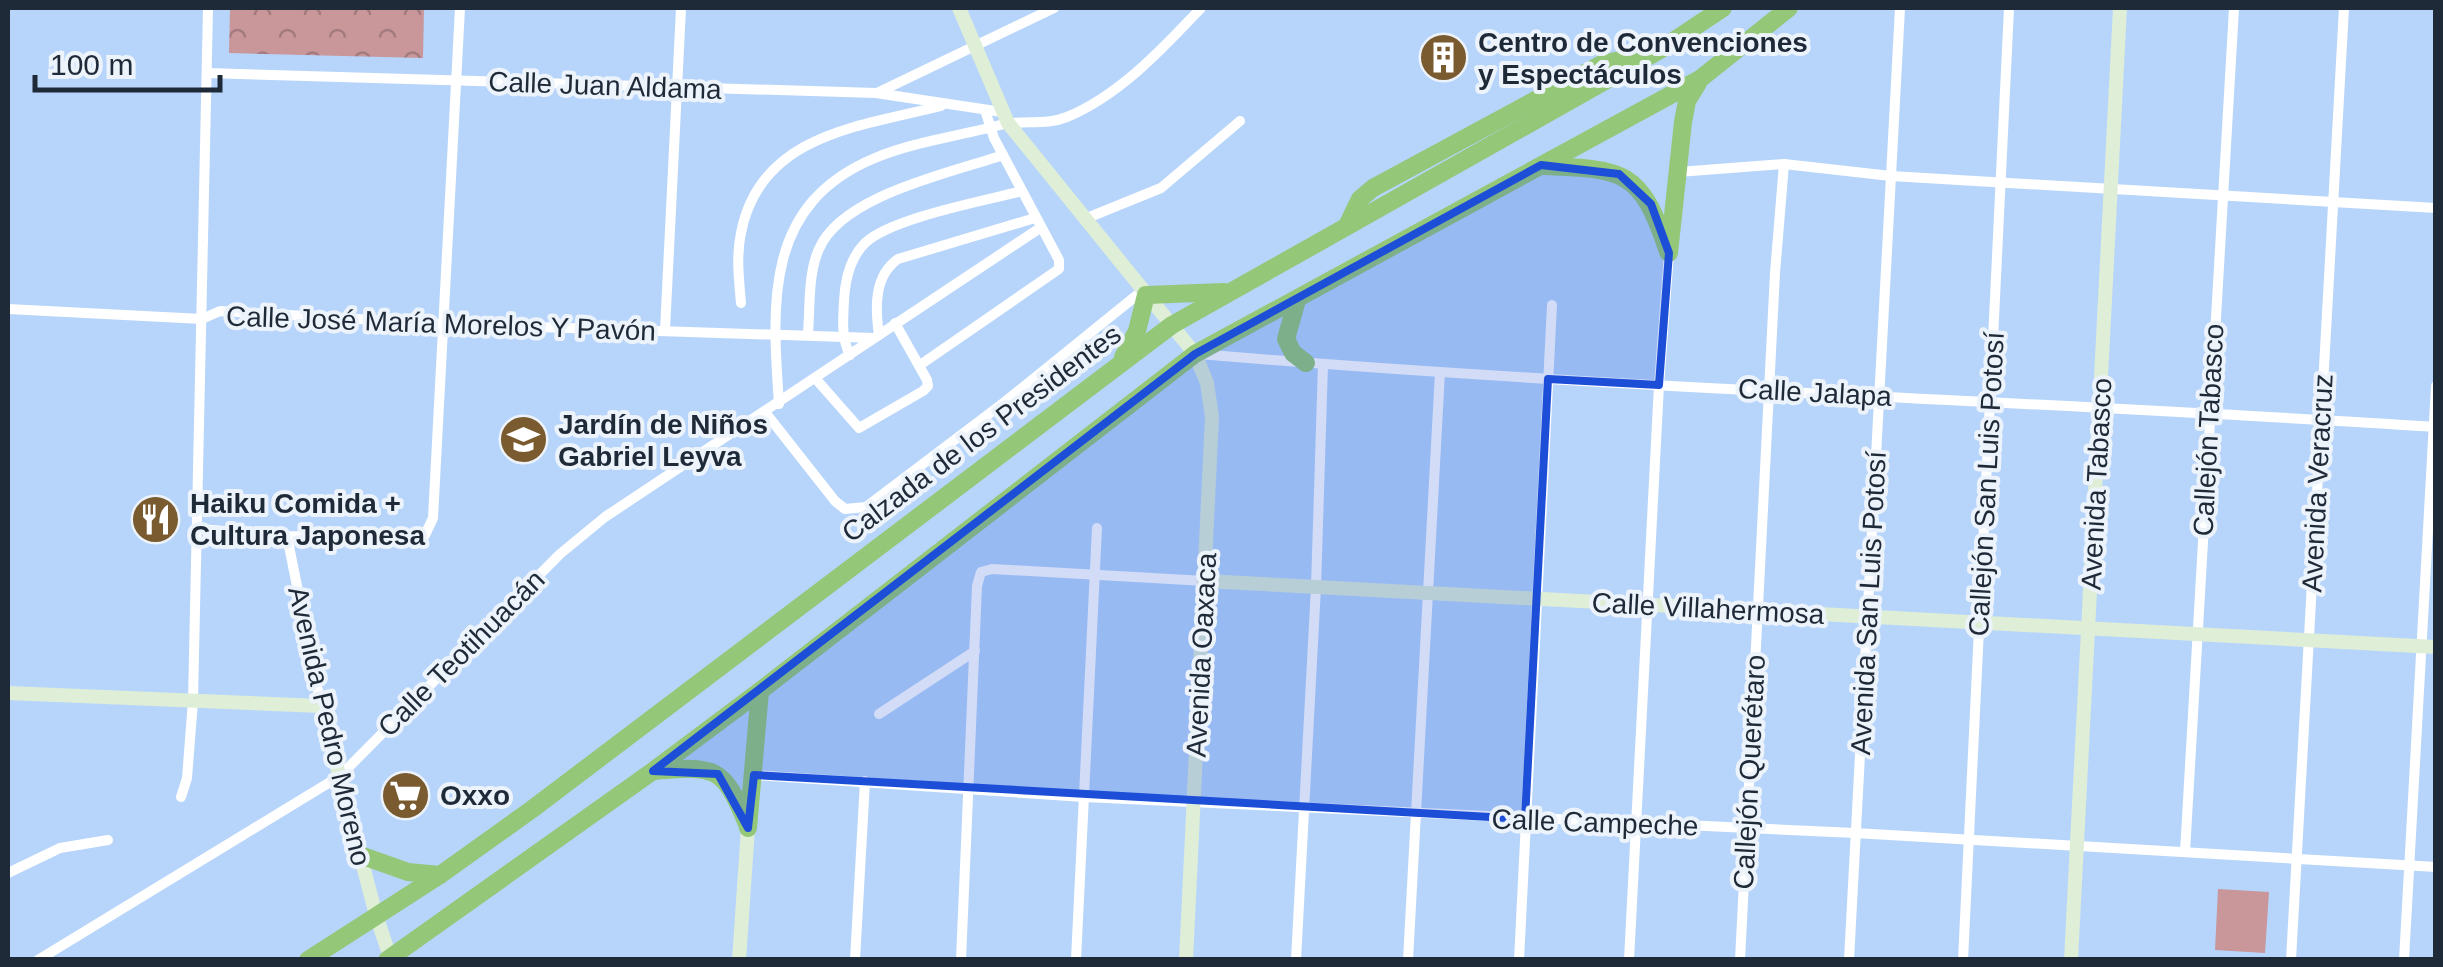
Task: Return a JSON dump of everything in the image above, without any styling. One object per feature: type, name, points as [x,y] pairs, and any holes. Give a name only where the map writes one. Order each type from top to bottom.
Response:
[{"type":"highway","name":"Calzada de los Presidentes","points":[[308,960],[440,875],[531,810],[1172,325],[1660,50],[1723,8]]},
{"type":"highway","points":[[389,959],[654,772],[1195,354],[1700,79],[1789,8]]},
{"type":"highway","points":[[1669,253],[1687,101],[1700,79]]},
{"type":"highway","points":[[1541,166],[1603,169],[1637,185],[1651,204],[1669,253]]},
{"type":"highway","points":[[1120,362],[1137,330],[1144,293],[1229,292]]},
{"type":"highway","points":[[1297,300],[1286,338],[1293,354],[1314,363]]},
{"type":"highway","points":[[748,828],[760,691]]},
{"type":"highway","points":[[654,772],[704,768],[718,774],[737,799],[748,828]]},
{"type":"highway","points":[[360,854],[408,872],[440,875]]},
{"type":"street","points":[[181,797],[193,701],[208,8]]},
{"type":"street","points":[[198,529],[409,539],[425,534],[433,518],[460,8]]},
{"type":"street","points":[[665,330],[681,8]]},
{"type":"street","points":[[959,8],[1006,118],[1195,354]]},
{"type":"street","points":[[876,93],[1054,8]]},
{"type":"street","points":[[778,404],[775,298],[789,235],[824,189],[877,157],[990,128],[1006,118],[1046,123],[1067,117],[1116,87],[1158,54],[1202,8]]},
{"type":"street","name":"Avenida San Luis Potosí","points":[[1849,960],[1900,8]]},
{"type":"street","name":"Callejón San Luis Potosí","points":[[1963,960],[2009,8]]},
{"type":"street","name":"Avenida Tabasco","points":[[2071,960],[2120,8]]},
{"type":"street","name":"Callejón Tabasco","points":[[2186,852],[2234,8]]},
{"type":"street","name":"Avenida Veracruz","points":[[2290,960],[2344,8]]},
{"type":"street","name":"Calle Juan Aldama","points":[[206,73],[876,93],[985,110],[1006,118]]},
{"type":"street","points":[[740,303],[741,233],[749,207],[782,160],[813,141],[846,128],[944,105]]},
{"type":"street","points":[[920,365],[1055,273],[1060,264],[1003,155],[985,110]]},
{"type":"street","points":[[1087,218],[1161,188],[1240,121]]},
{"type":"street","points":[[808,334],[817,252],[838,224],[872,199],[1003,155]]},
{"type":"street","points":[[1678,172],[1784,164],[1891,176],[2436,208]]},
{"type":"street","name":"Callejón Querétaro","points":[[1740,960],[1784,164]]},
{"type":"street","points":[[850,355],[843,336],[845,293],[852,260],[872,237],[906,223],[1022,190]]},
{"type":"street","points":[[877,336],[879,286],[886,267],[898,259],[1037,223]]},
{"type":"street","name":"Calle Teotihuacán","points":[[38,960],[340,776],[560,554],[605,517],[850,355],[1037,223]]},
{"type":"street","points":[[1629,960],[1658,385],[1669,253]]},
{"type":"street","points":[[766,412],[836,501],[845,508],[866,506],[1144,293]]},
{"type":"street","points":[[1519,960],[1552,304]]},
{"type":"street","name":"Calle José María Morelos Y Pavón","points":[[8,310],[202,318],[220,311],[443,324],[877,336]]},
{"type":"street","points":[[815,378],[854,426],[861,428],[922,391],[928,383],[895,324]]},
{"type":"street","name":"Calle Jalapa","points":[[1195,354],[1548,379],[2434,427]]},
{"type":"street","name":"Avenida Oaxaca","points":[[1186,960],[1212,417],[1206,383],[1195,354]]},
{"type":"street","points":[[1296,960],[1316,587],[1314,363]]},
{"type":"street","points":[[1408,960],[1440,372]]},
{"type":"street","points":[[2404,960],[2428,646],[2436,386]]},
{"type":"street","points":[[1076,960],[1098,528]]},
{"type":"street","name":"Avenida Pedro Moreno","points":[[286,536],[321,706],[389,959]]},
{"type":"street","name":"Calle Villahermosa","points":[[974,652],[976,586],[981,572],[992,569],[2428,646]]},
{"type":"street","points":[[880,714],[974,652]]},
{"type":"street","points":[[962,960],[974,652]]},
{"type":"street","points":[[8,693],[321,706]]},
{"type":"street","name":"Calle Campeche","points":[[754,776],[1084,797],[1856,833],[2436,867]]},
{"type":"street","points":[[855,960],[864,781]]},
{"type":"street","points":[[739,960],[748,828]]},
{"type":"street","points":[[8,873],[60,848],[108,840]]},
{"type":"highlighted area","points":[[1541,165],[1619,174],[1651,204],[1669,253],[1659,385],[1548,379],[1525,819],[754,775],[748,828],[718,774],[653,771],[760,691],[1195,354]]},
{"type":"green space","points":[[230,8],[424,8],[423,58],[229,53]]},
{"type":"green space","points":[[2218,889],[2269,892],[2265,953],[2215,950]]},
{"type":"place","name":"Centro de Convenciones y Espectáculos","points":[[1443,58]]},
{"type":"place","name":"Jardín de Niños Gabriel Leyva","points":[[523,440]]},
{"type":"place","name":"Haiku Comida + Cultura Japonesa","points":[[155,519]]},
{"type":"place","name":"Oxxo","points":[[405,795]]}]
